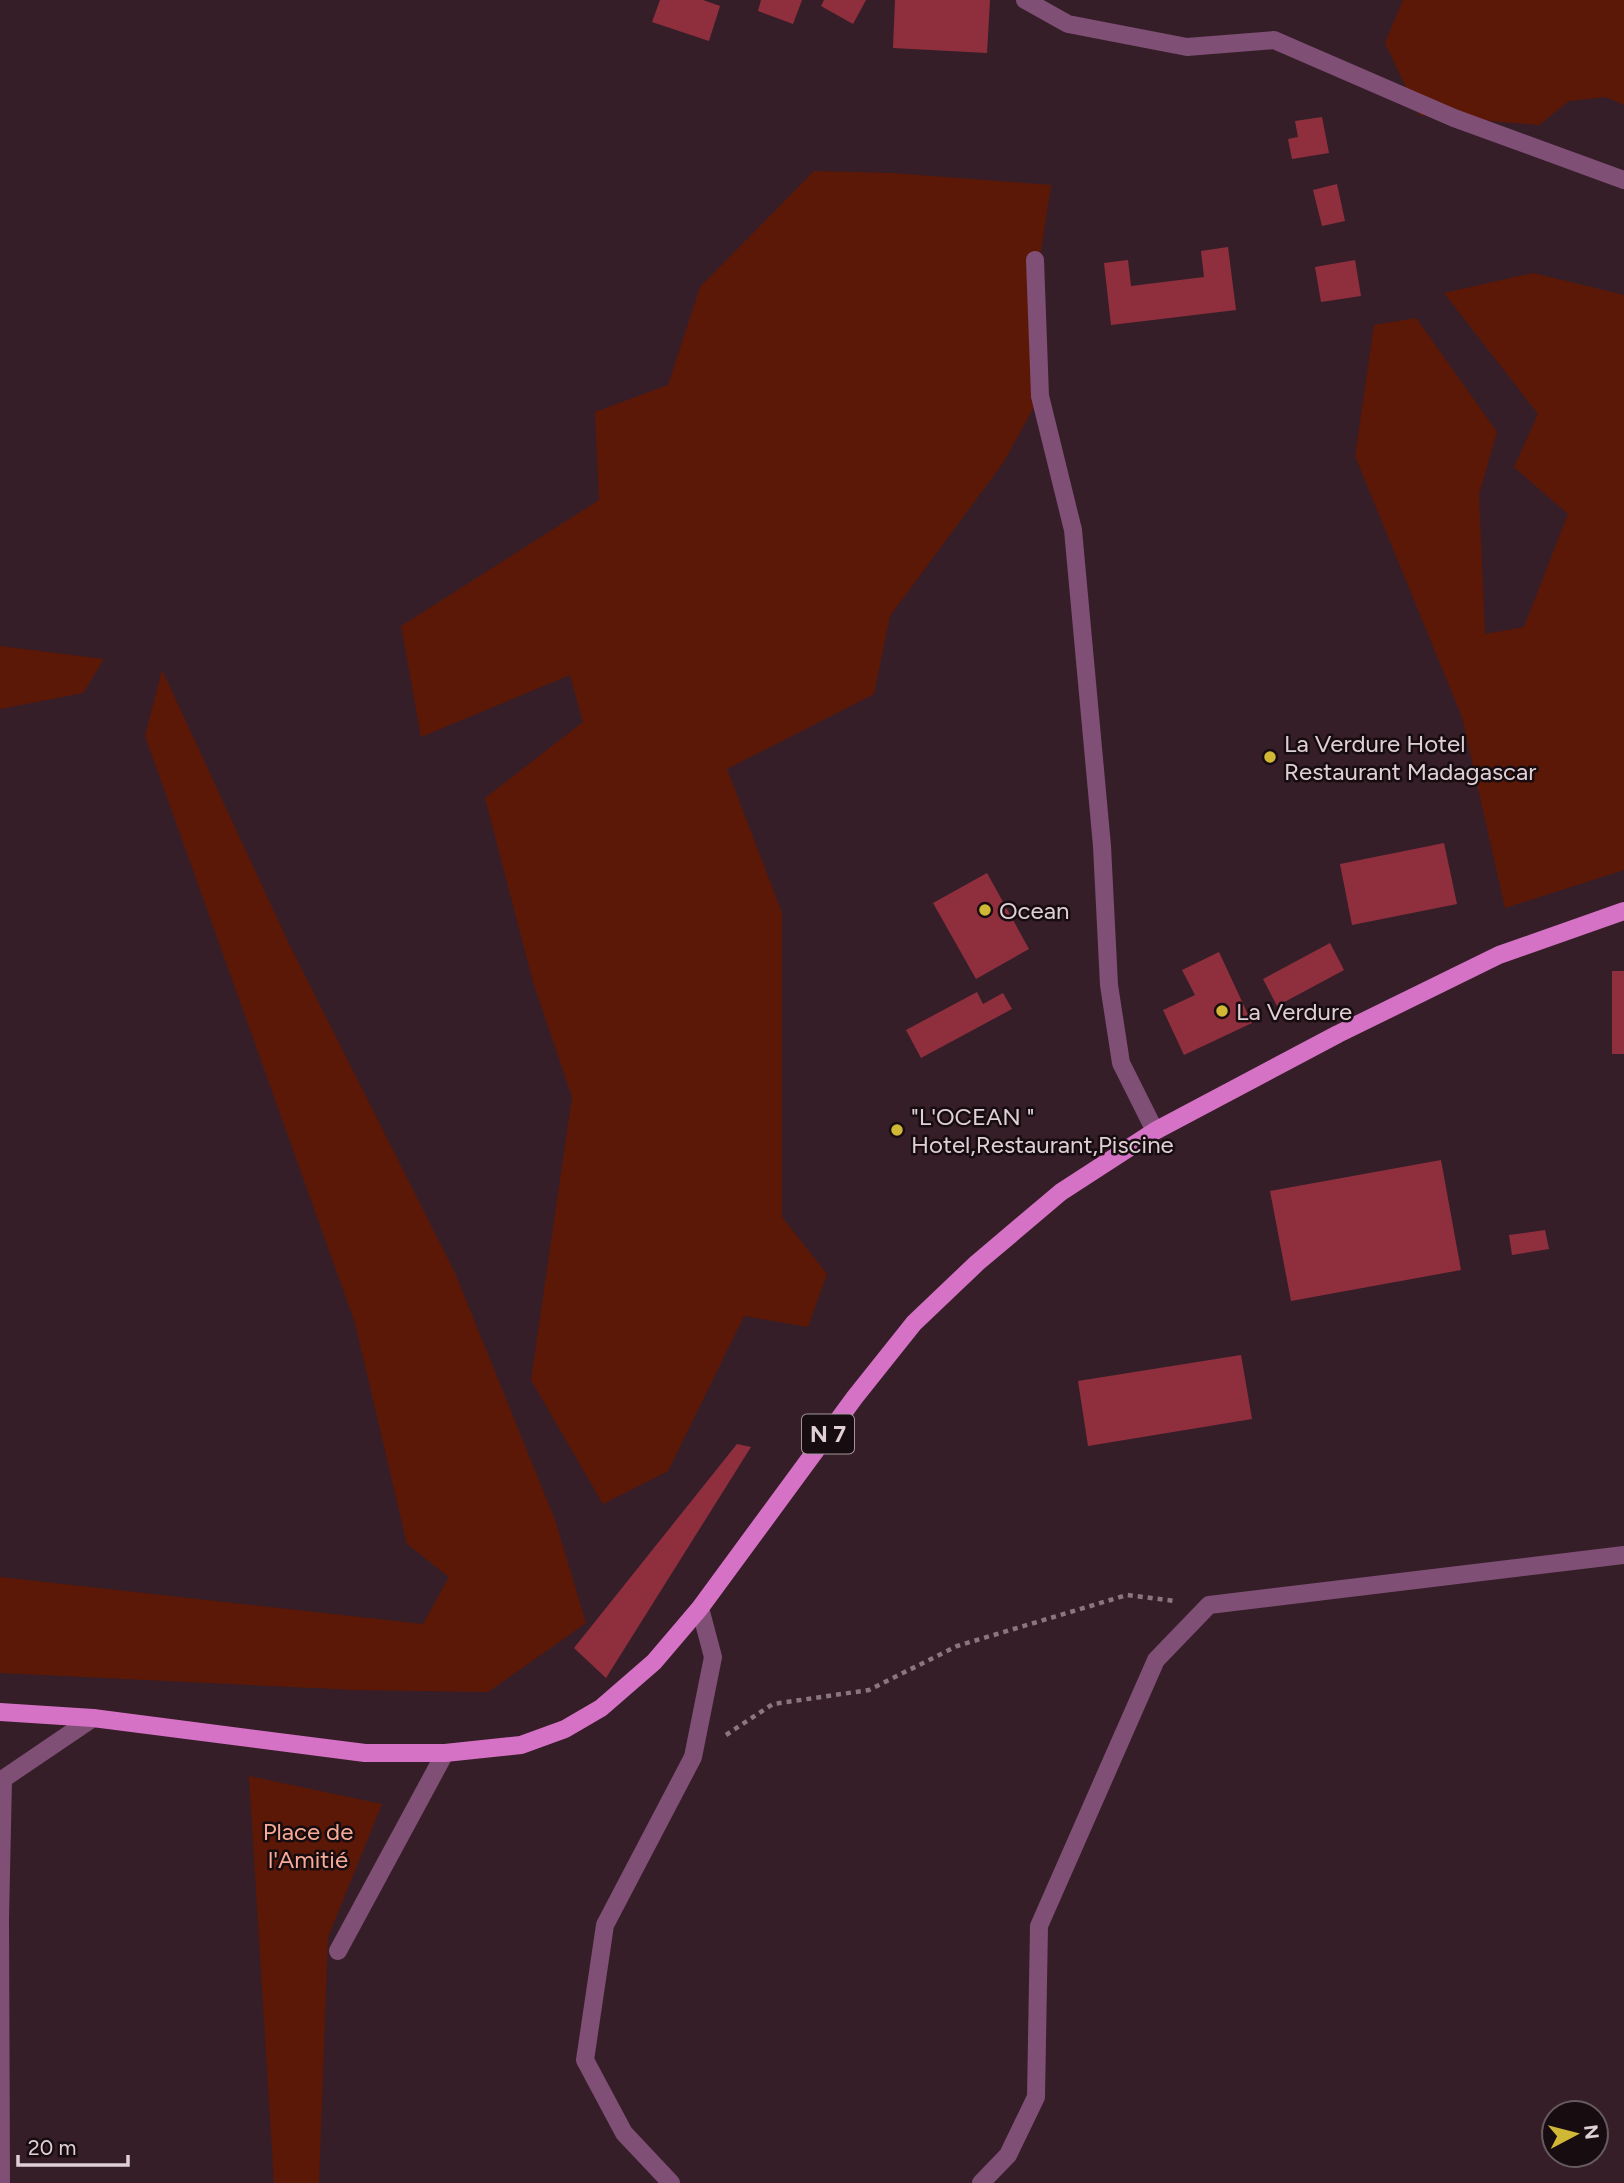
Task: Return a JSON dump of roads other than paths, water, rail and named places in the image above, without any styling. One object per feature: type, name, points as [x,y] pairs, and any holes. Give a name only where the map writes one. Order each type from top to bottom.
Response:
[{"type":"main road","name":"N 7","points":[[0,1712],[93,1718],[365,1753],[445,1753],[521,1745],[565,1729],[601,1708],[654,1662],[700,1608],[855,1397],[914,1323],[977,1263],[1061,1192],[1155,1132],[1338,1034],[1499,955],[1624,911]]},
{"type":"street","points":[[1024,0],[1068,24],[1187,47],[1275,40],[1454,118],[1624,180]]},
{"type":"street","points":[[1035,260],[1040,396],[1073,530],[1102,846],[1109,985],[1121,1063],[1155,1132]]},
{"type":"street","points":[[981,2183],[1008,2155],[1036,2097],[1039,1926],[1156,1660],[1209,1605],[1624,1555]]},
{"type":"street","points":[[671,2183],[624,2133],[585,2060],[605,1925],[693,1757],[713,1657],[700,1608]]},
{"type":"street","points":[[1,2183],[0,1919],[3,1779],[93,1718]]},
{"type":"street","points":[[338,1951],[445,1753]]},
{"type":"place","name":"La Verdure Hotel Restaurant Madagascar","points":[[1270,757]]},
{"type":"place","name":"Ocean","points":[[985,910]]},
{"type":"place","name":"La Verdure","points":[[1222,1011]]},
{"type":"place","name":"\"L'OCEAN \" Hotel,Restaurant,Piscine","points":[[897,1130]]},
{"type":"park label","name":"Place de l'Amitié","points":[[308,1845]]}]
